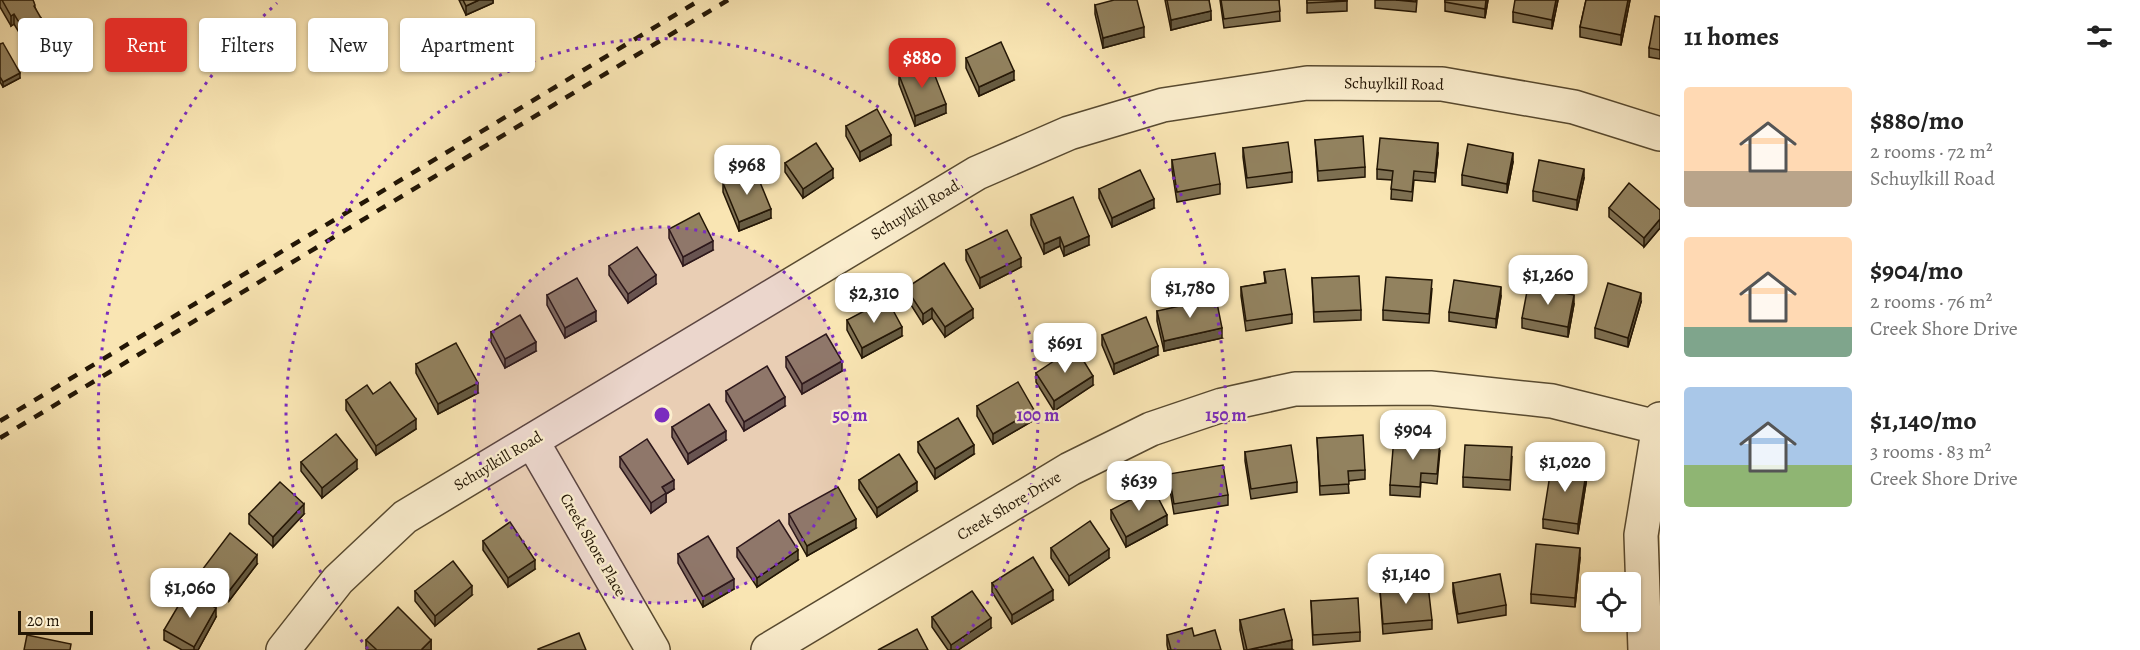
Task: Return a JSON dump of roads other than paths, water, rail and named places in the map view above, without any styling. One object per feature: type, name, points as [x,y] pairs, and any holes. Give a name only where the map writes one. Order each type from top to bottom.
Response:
[{"type":"street","name":"Schuylkill Road","points":[[283,650],[338,580],[405,517],[977,173],[1069,133],[1163,105],[1307,83],[1442,84],[1574,107],[1660,134]]},
{"type":"street","name":"Creek Shore Drive","points":[[768,650],[1070,469],[1151,429],[1222,405],[1295,389],[1430,388],[1552,401],[1659,422]]},
{"type":"street","points":[[1646,650],[1641,535],[1659,422]]},
{"type":"street","name":"Creek Shore Place","points":[[532,441],[653,650]]},
{"type":"railway","points":[[0,421],[700,0]]},
{"type":"railway","points":[[0,438],[728,0]]}]
